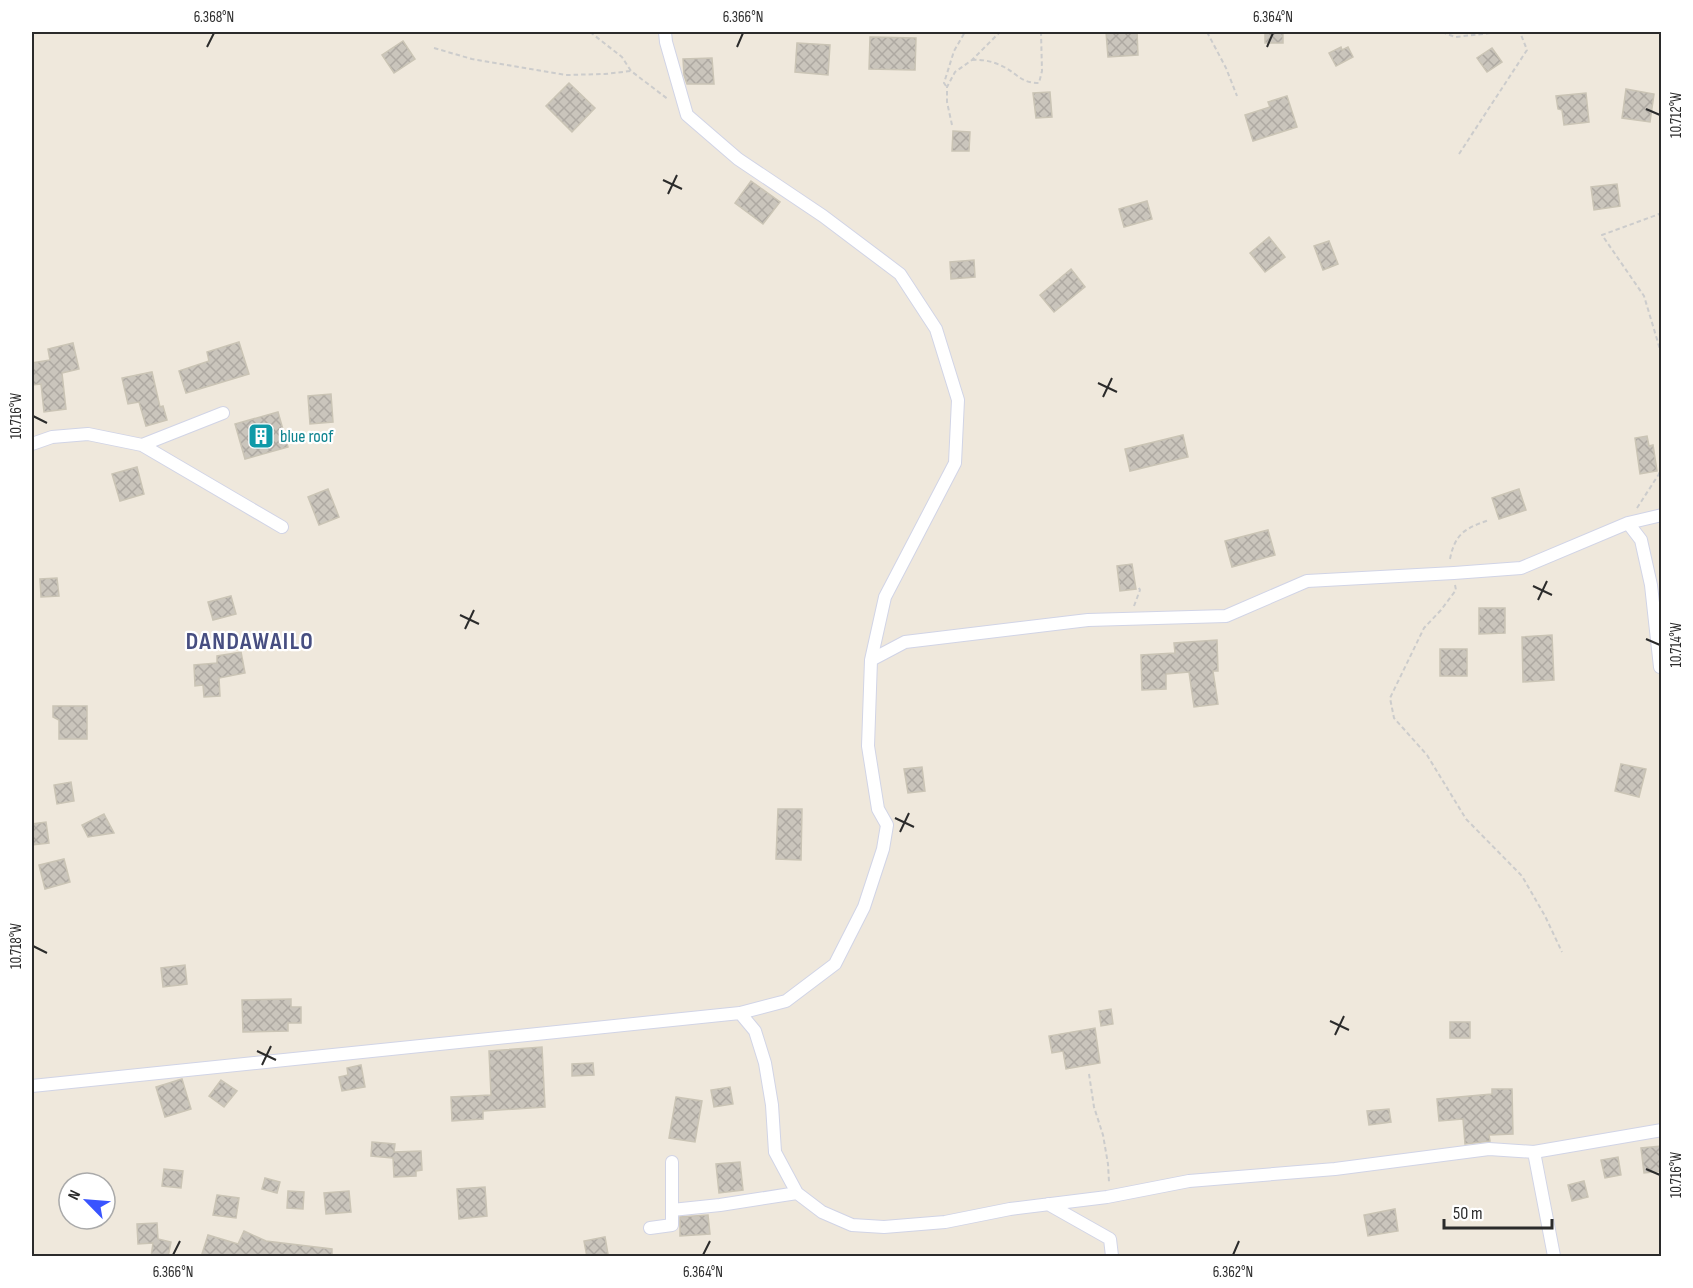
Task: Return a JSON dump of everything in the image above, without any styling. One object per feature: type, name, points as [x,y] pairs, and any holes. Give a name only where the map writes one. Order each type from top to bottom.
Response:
[{"type":"street","points":[[32,1086],[740,1013],[786,1001],[835,964],[864,907],[883,849],[887,825],[878,809],[868,746],[871,660],[885,597],[955,463],[958,400],[936,329],[900,274],[823,216],[738,159],[687,114],[665,32]]},
{"type":"street","points":[[142,445],[223,413]]},
{"type":"street","points":[[32,444],[52,437],[88,435],[142,445],[282,527]]},
{"type":"street","points":[[871,660],[905,642],[1088,620],[1226,616],[1307,581],[1521,567],[1628,523],[1662,515]]},
{"type":"street","points":[[1628,523],[1641,540],[1651,585],[1660,667],[1662,667]]},
{"type":"street","points":[[740,1013],[755,1031],[765,1063],[772,1105],[775,1152],[797,1193],[822,1212],[852,1225],[884,1227],[945,1222],[1010,1209],[1109,1197],[1189,1181],[1335,1169],[1489,1149],[1534,1152],[1662,1130]]},
{"type":"street","points":[[1534,1152],[1554,1257]]},
{"type":"street","points":[[650,1228],[672,1225],[672,1162]]},
{"type":"street","points":[[672,1210],[797,1193]]},
{"type":"street","points":[[1048,1204],[1110,1239],[1112,1257]]},
{"type":"path","points":[[590,32],[622,57],[631,70],[669,100]]},
{"type":"path","points":[[947,87],[944,84],[948,69],[954,51],[965,32]]},
{"type":"path","points":[[952,125],[947,102],[947,87],[955,72],[972,60],[1000,32]]},
{"type":"path","points":[[972,60],[982,59],[1003,67],[1028,83],[1039,83],[1042,71],[1041,32]]},
{"type":"path","points":[[1207,32],[1226,68],[1237,96]]},
{"type":"path","points":[[1442,32],[1455,37],[1500,32]]},
{"type":"path","points":[[1459,154],[1527,50],[1520,32]]},
{"type":"path","points":[[434,48],[472,59],[566,75],[604,74],[631,70]]},
{"type":"path","points":[[1662,213],[1602,235],[1644,296],[1662,356]]},
{"type":"path","points":[[1628,523],[1659,474],[1662,457]]},
{"type":"path","points":[[1489,520],[1467,528],[1456,539],[1449,558],[1456,590],[1424,628],[1390,698],[1394,718],[1427,755],[1466,819],[1522,876],[1562,952]]},
{"type":"path","points":[[1128,619],[1140,590],[1138,586]]},
{"type":"path","points":[[1089,1074],[1094,1107],[1103,1135],[1108,1164],[1109,1197]]},
{"type":"building","points":[[1106,32],[1137,32],[1138,55],[1108,57]]},
{"type":"building","points":[[1265,32],[1283,32],[1283,43],[1265,43]]},
{"type":"building","points":[[870,37],[916,38],[915,70],[869,69]]},
{"type":"building","points":[[403,41],[415,59],[394,73],[382,55]]},
{"type":"building","points":[[797,43],[830,45],[828,75],[795,72]]},
{"type":"building","points":[[1341,47],[1342,50],[1348,47],[1353,57],[1336,66],[1329,53]]},
{"type":"building","points":[[1492,48],[1502,62],[1487,72],[1477,58]]},
{"type":"building","points":[[712,58],[714,84],[687,84],[683,59]]},
{"type":"building","points":[[569,83],[595,108],[572,132],[546,106]]},
{"type":"building","points":[[1626,89],[1654,94],[1650,122],[1622,118]]},
{"type":"building","points":[[1050,92],[1052,117],[1036,118],[1033,93]]},
{"type":"building","points":[[1586,93],[1589,122],[1564,125],[1562,110],[1558,109],[1556,96]]},
{"type":"building","points":[[1287,96],[1297,127],[1253,141],[1245,115],[1270,107],[1268,102]]},
{"type":"building","points":[[953,131],[970,132],[969,151],[952,151]]},
{"type":"building","points":[[751,181],[780,202],[763,224],[735,203]]},
{"type":"building","points":[[1617,184],[1620,206],[1594,210],[1591,187]]},
{"type":"building","points":[[1147,201],[1152,219],[1124,227],[1119,209]]},
{"type":"building","points":[[1269,237],[1285,257],[1265,272],[1250,253]]},
{"type":"building","points":[[1329,241],[1338,264],[1323,270],[1314,246]]},
{"type":"building","points":[[974,260],[975,277],[951,279],[950,262]]},
{"type":"building","points":[[1071,269],[1085,287],[1054,312],[1040,295]]},
{"type":"building","points":[[239,342],[249,374],[186,393],[179,371],[209,361],[207,352]]},
{"type":"building","points":[[73,343],[79,369],[62,373],[66,409],[44,412],[41,384],[32,385],[32,363],[50,360],[48,349]]},
{"type":"building","points":[[152,372],[160,407],[163,406],[167,420],[146,426],[139,402],[128,404],[122,378]]},
{"type":"building","points":[[331,394],[333,422],[310,424],[308,396]]},
{"type":"building","name":"blue roof","points":[[278,412],[288,447],[245,459],[235,424]]},
{"type":"building","points":[[1183,435],[1188,457],[1130,471],[1125,449]]},
{"type":"building","points":[[1647,436],[1649,446],[1653,445],[1657,471],[1640,474],[1635,438]]},
{"type":"building","points":[[137,467],[144,494],[120,501],[112,474]]},
{"type":"building","points":[[328,489],[339,517],[319,525],[308,497]]},
{"type":"building","points":[[1519,489],[1526,510],[1499,519],[1492,498]]},
{"type":"building","points":[[1268,530],[1275,555],[1232,567],[1225,541]]},
{"type":"building","points":[[1132,564],[1136,589],[1120,591],[1117,566]]},
{"type":"building","points":[[57,578],[59,596],[41,597],[40,579]]},
{"type":"building","points":[[231,596],[236,614],[213,620],[208,602]]},
{"type":"building","points":[[1479,608],[1505,608],[1505,633],[1479,634]]},
{"type":"building","points":[[1552,635],[1554,680],[1523,682],[1522,637]]},
{"type":"building","points":[[1217,640],[1218,671],[1213,671],[1218,704],[1194,707],[1189,672],[1166,674],[1166,689],[1142,690],[1141,655],[1175,653],[1174,643]]},
{"type":"building","points":[[1440,649],[1467,649],[1467,676],[1440,676]]},
{"type":"building","points":[[241,652],[245,673],[219,678],[220,696],[204,697],[203,685],[195,686],[194,665],[217,663],[217,656]]},
{"type":"building","points":[[53,706],[87,706],[87,739],[59,739],[59,720],[53,717]]},
{"type":"building","points":[[1621,764],[1646,769],[1639,797],[1615,791]]},
{"type":"building","points":[[922,767],[925,791],[908,793],[904,769]]},
{"type":"building","points":[[71,782],[74,801],[57,804],[54,785]]},
{"type":"building","points":[[778,809],[802,809],[801,860],[776,859]]},
{"type":"building","points":[[104,814],[114,833],[88,837],[82,825]]},
{"type":"building","points":[[46,822],[49,843],[32,845],[32,824]]},
{"type":"building","points":[[64,859],[70,882],[45,889],[39,865]]},
{"type":"building","points":[[185,965],[187,984],[163,987],[161,968]]},
{"type":"building","points":[[291,999],[291,1007],[301,1007],[301,1023],[288,1023],[288,1031],[243,1032],[242,1000]]},
{"type":"building","points":[[1111,1009],[1113,1024],[1101,1026],[1099,1011]]},
{"type":"building","points":[[1450,1022],[1470,1022],[1470,1038],[1450,1038]]},
{"type":"building","points":[[1095,1028],[1100,1063],[1066,1069],[1063,1051],[1052,1053],[1049,1036]]},
{"type":"building","points":[[542,1047],[545,1107],[483,1111],[483,1119],[452,1121],[451,1097],[491,1095],[489,1051]]},
{"type":"building","points":[[593,1063],[594,1075],[572,1076],[572,1064]]},
{"type":"building","points":[[361,1065],[365,1087],[342,1091],[339,1077],[348,1075],[347,1068]]},
{"type":"building","points":[[182,1079],[191,1109],[165,1117],[156,1087]]},
{"type":"building","points":[[221,1080],[237,1091],[224,1107],[209,1096]]},
{"type":"building","points":[[730,1087],[733,1104],[714,1107],[711,1090]]},
{"type":"building","points":[[1492,1089],[1512,1089],[1513,1134],[1489,1135],[1490,1141],[1465,1144],[1463,1119],[1439,1121],[1437,1099],[1492,1094]]},
{"type":"building","points":[[676,1097],[702,1101],[695,1142],[669,1138]]},
{"type":"building","points":[[1389,1109],[1391,1122],[1369,1125],[1367,1111]]},
{"type":"building","points":[[372,1142],[395,1144],[394,1152],[421,1151],[422,1170],[416,1171],[416,1176],[394,1177],[393,1158],[371,1156]]},
{"type":"building","points":[[1661,1146],[1662,1171],[1644,1173],[1641,1148]]},
{"type":"building","points":[[1618,1157],[1621,1175],[1605,1178],[1601,1160]]},
{"type":"building","points":[[740,1162],[743,1190],[719,1193],[716,1164]]},
{"type":"building","points":[[164,1169],[183,1171],[181,1188],[162,1186]]},
{"type":"building","points":[[265,1178],[280,1182],[277,1193],[262,1189]]},
{"type":"building","points":[[1584,1181],[1588,1197],[1572,1201],[1568,1185]]},
{"type":"building","points":[[485,1187],[487,1216],[459,1219],[457,1189]]},
{"type":"building","points":[[288,1191],[304,1192],[303,1209],[287,1208]]},
{"type":"building","points":[[349,1191],[351,1212],[326,1214],[324,1193]]},
{"type":"building","points":[[217,1195],[239,1198],[236,1218],[213,1215]]},
{"type":"building","points":[[1395,1209],[1398,1231],[1368,1236],[1364,1215]]},
{"type":"building","points":[[708,1215],[710,1234],[680,1236],[680,1217]]},
{"type":"building","points":[[157,1223],[158,1239],[171,1242],[168,1257],[151,1257],[153,1243],[138,1244],[137,1224]]},
{"type":"building","points":[[244,1231],[266,1241],[332,1249],[332,1257],[201,1257],[208,1235],[238,1244]]},
{"type":"building","points":[[605,1237],[608,1254],[587,1257],[584,1241]]},
{"type":"place","name":"blue roof","points":[[261,436]]},
{"type":"district","name":"DANDAWAILO","points":[[250,641]]}]
